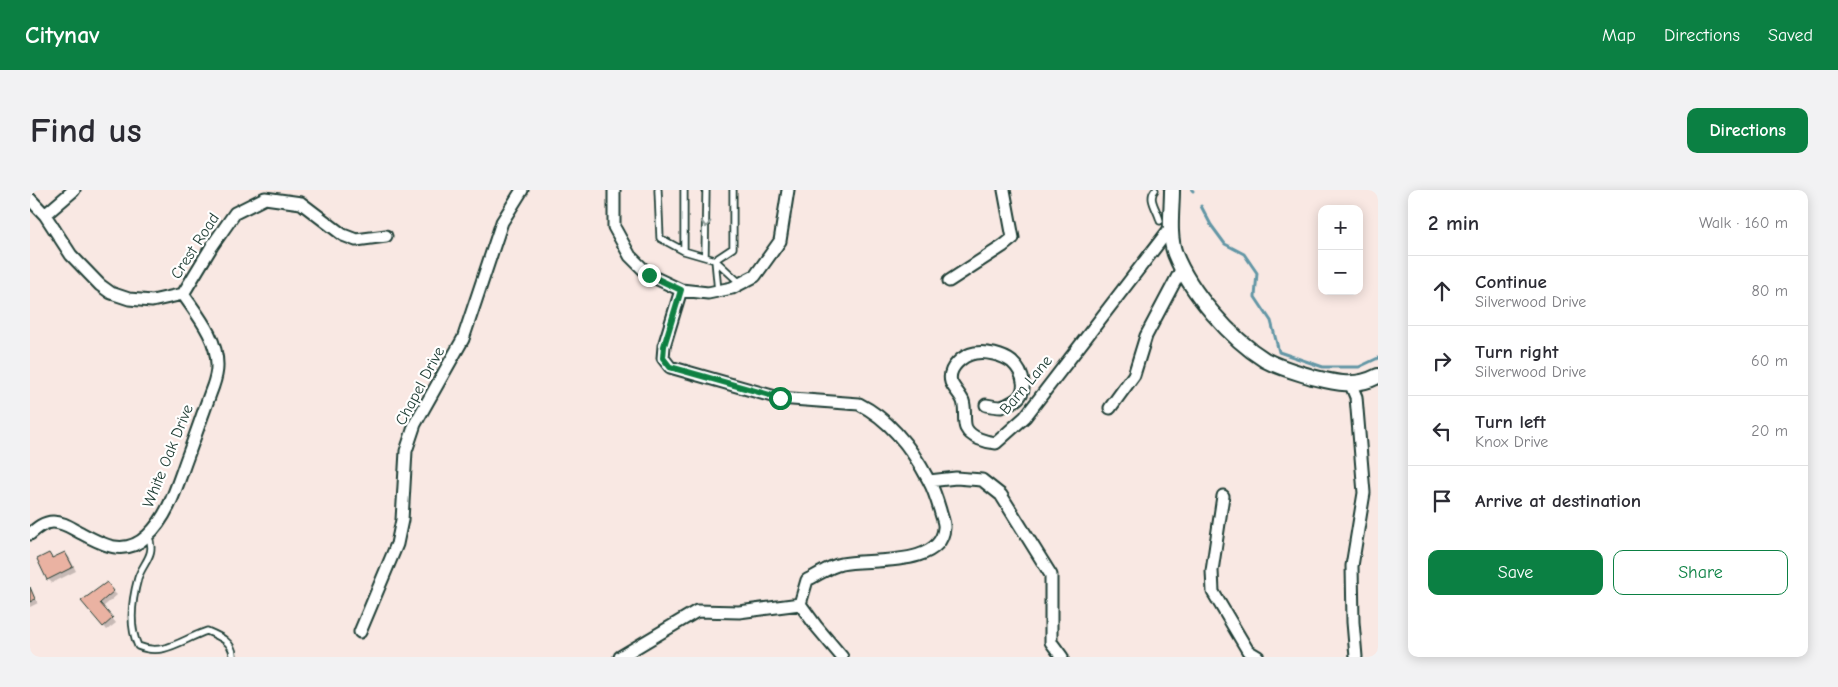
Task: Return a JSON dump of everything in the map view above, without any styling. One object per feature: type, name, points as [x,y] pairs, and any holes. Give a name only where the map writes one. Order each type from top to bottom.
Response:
[{"type":"street","points":[[45,215],[74,190]]},
{"type":"street","name":"Chapel Drive","points":[[360,632],[397,544],[402,520],[406,451],[415,424],[463,338],[502,222],[522,190]]},
{"type":"street","points":[[614,190],[614,227],[630,256],[649,275],[681,290],[708,293],[732,288],[755,276],[780,241],[788,190]]},
{"type":"street","points":[[949,281],[1003,246],[1012,238],[1004,190]]},
{"type":"street","points":[[1172,190],[1166,224],[1174,254],[1206,305],[1235,338],[1266,360],[1297,373],[1335,383],[1351,385],[1369,381],[1378,376]]},
{"type":"street","name":"Crest Road","points":[[30,199],[45,215],[71,255],[100,286],[111,293],[129,300],[152,301],[183,294],[212,246],[235,213],[265,198],[301,203],[343,235],[356,240],[386,236]]},
{"type":"street","name":"Barn Lane","points":[[986,406],[1002,407],[1018,400],[1023,393],[1024,382],[1019,371],[1011,361],[992,353],[978,352],[969,354],[959,360],[952,370],[950,380],[963,400],[966,428],[975,436],[987,442],[996,442],[1025,417],[1166,224]]},
{"type":"street","points":[[1110,408],[1134,375],[1146,336],[1182,268]]},
{"type":"street","points":[[681,290],[664,346],[663,358],[670,367],[780,398],[859,404],[885,420],[903,440],[934,492],[945,528],[940,542],[935,547],[917,556],[840,564],[807,580],[800,604]]},
{"type":"street","name":"White Oak Drive","points":[[30,534],[40,526],[51,522],[64,523],[108,547],[124,548],[137,544],[160,521],[173,496],[213,386],[217,368],[216,351],[206,328],[183,294]]},
{"type":"street","points":[[1351,385],[1356,397],[1364,493],[1352,566],[1356,657]]},
{"type":"street","points":[[929,481],[956,478],[982,480],[1001,496],[1051,574],[1051,642],[1062,657]]},
{"type":"street","points":[[1223,496],[1212,571],[1213,592],[1248,651],[1258,657]]},
{"type":"street","points":[[620,657],[697,611],[740,612],[800,604]]},
{"type":"street","points":[[800,604],[842,657]]},
{"type":"lane","points":[[658,190],[660,238],[684,251],[715,260],[740,283]]},
{"type":"lane","points":[[684,190],[684,251]]},
{"type":"lane","points":[[705,257],[706,190]]},
{"type":"lane","points":[[715,260],[733,248],[733,190]]},
{"type":"lane","points":[[1155,190],[1151,198],[1166,224]]},
{"type":"lane","points":[[715,260],[718,291]]},
{"type":"lane","points":[[148,535],[151,542],[151,550],[138,577],[131,612],[134,639],[138,646],[151,653],[158,653],[169,650],[207,631],[230,644],[234,650],[233,657]]},
{"type":"building","points":[[65,552],[73,567],[47,580],[37,559],[49,553],[52,558]]},
{"type":"building","points":[[107,582],[114,591],[100,603],[113,618],[103,627],[81,601]]},
{"type":"building","points":[[30,587],[35,599],[30,602]]},
{"type":"waterway","points":[[1201,206],[1211,225],[1225,244],[1244,254],[1257,273],[1255,297],[1271,321],[1279,352],[1323,367],[1359,367],[1378,358]]},
{"type":"route","points":[[649,275],[681,290],[664,346],[663,358],[670,367],[780,398]]}]
